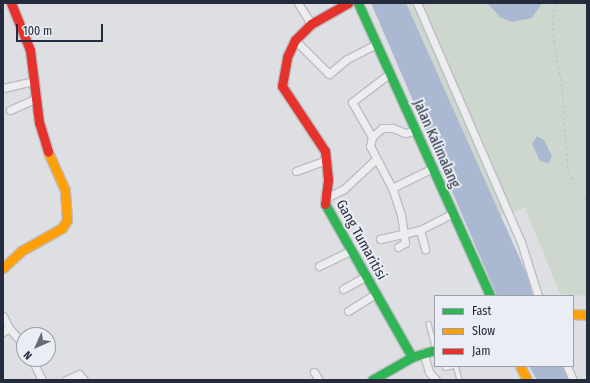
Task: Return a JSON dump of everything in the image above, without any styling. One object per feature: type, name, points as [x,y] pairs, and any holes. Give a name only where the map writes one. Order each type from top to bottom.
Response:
[{"type":"street","points":[[3,268],[21,250],[62,228],[66,220],[68,206],[65,190],[52,165],[35,99],[30,50],[11,3]]},
{"type":"street","points":[[298,3],[311,24]]},
{"type":"street","name":"Gang Tumaritisi","points":[[348,3],[311,24],[295,40],[287,56],[282,86],[322,146],[327,160],[328,179],[324,199],[326,210],[412,357]]},
{"type":"street","name":"Jalan Kalimalang","points":[[358,3],[431,169],[490,295]]},
{"type":"street","points":[[417,3],[521,242],[538,295]]},
{"type":"street","points":[[295,40],[329,74],[347,59],[377,44]]},
{"type":"street","points":[[372,137],[352,102],[390,74]]},
{"type":"street","points":[[3,88],[34,81]]},
{"type":"street","points":[[10,110],[35,99]]},
{"type":"street","points":[[398,247],[404,244],[404,234],[392,188],[370,146],[372,137],[382,128],[393,128],[405,133],[414,131]]},
{"type":"street","points":[[324,199],[344,190],[376,159]]},
{"type":"street","points":[[296,171],[327,160]]},
{"type":"street","points":[[392,188],[431,169]]},
{"type":"street","points":[[380,239],[420,230],[452,214]]},
{"type":"street","points":[[420,230],[425,249]]},
{"type":"street","points":[[319,266],[350,251]]},
{"type":"street","points":[[343,289],[365,277]]},
{"type":"street","points":[[348,311],[375,294]]},
{"type":"street","points":[[574,314],[587,315]]},
{"type":"street","points":[[3,316],[6,330],[16,338]]},
{"type":"street","points":[[372,380],[412,357],[423,352],[434,350]]},
{"type":"street","points":[[423,352],[429,372],[436,380]]},
{"type":"street","points":[[36,367],[42,380]]},
{"type":"street","points":[[520,367],[527,380]]},
{"type":"street","points":[[567,367],[573,380]]},
{"type":"street","points":[[314,372],[319,380]]},
{"type":"street","points":[[66,380],[80,374],[84,380]]},
{"type":"lane","points":[[429,324],[434,342]]},
{"type":"lane","points":[[445,368],[450,367]]},
{"type":"lane","points":[[455,367],[460,380]]},
{"type":"path","points":[[557,3],[553,16],[554,42],[562,87],[568,172],[587,203]]},
{"type":"shaded area","points":[[406,3],[587,3],[587,296],[560,294],[525,208],[500,216]]},
{"type":"water","points":[[371,3],[406,3],[528,277],[533,295],[497,295]]},
{"type":"water","points":[[487,3],[542,3],[532,18],[512,22],[500,17]]},
{"type":"water","points":[[537,136],[544,140],[552,156],[549,163],[540,161],[532,144]]},
{"type":"water","points":[[530,367],[566,367],[573,380],[537,380]]},
{"type":"traffic: fast","points":[[358,3],[490,295]]},
{"type":"traffic: fast","points":[[325,204],[412,357]]},
{"type":"traffic: fast","points":[[372,380],[412,357],[434,350]]},
{"type":"traffic: slow","points":[[3,268],[21,251],[62,228],[67,220],[65,190],[48,152]]},
{"type":"traffic: slow","points":[[574,314],[587,315]]},
{"type":"traffic: slow","points":[[520,367],[527,380]]},
{"type":"traffic: jam","points":[[11,3],[30,50],[39,122],[48,152]]},
{"type":"traffic: jam","points":[[325,204],[328,179],[325,151],[282,86],[287,57],[295,40],[311,24],[348,3]]}]
